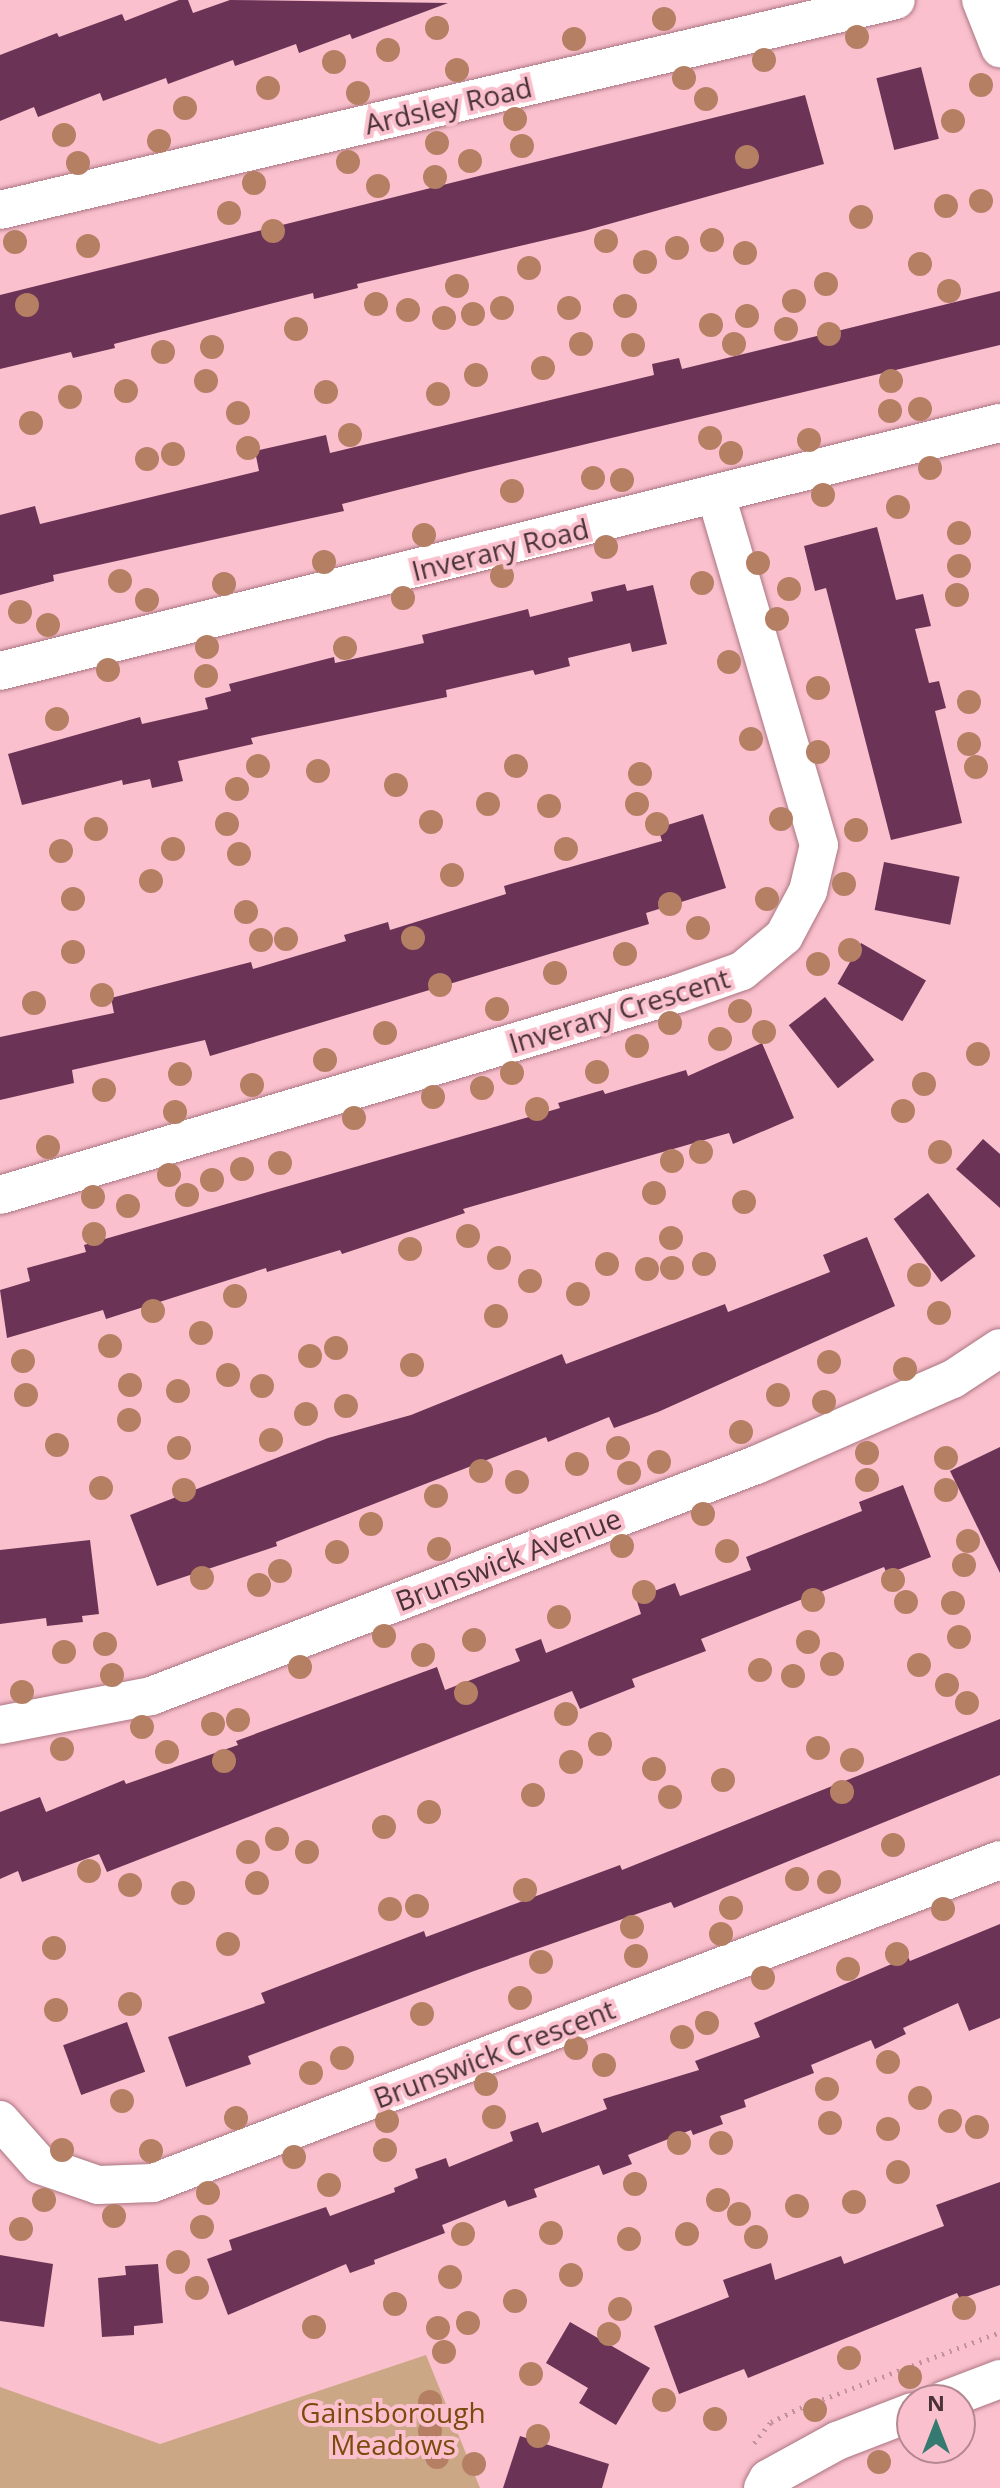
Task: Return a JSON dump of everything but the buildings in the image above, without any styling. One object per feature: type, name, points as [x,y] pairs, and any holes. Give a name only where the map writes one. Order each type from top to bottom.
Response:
[{"type":"street","name":"Ardsley Road","points":[[0,210],[896,0]]},
{"type":"street","points":[[981,0],[1000,48]]},
{"type":"street","name":"Inverary Road","points":[[0,671],[716,496],[1000,423]]},
{"type":"street","name":"Inverary Crescent","points":[[0,1195],[677,994],[742,971],[784,936],[808,891],[819,845],[716,496]]},
{"type":"street","name":"Brunswick Avenue","points":[[0,1725],[151,1696],[756,1465],[953,1379],[1000,1348]]},
{"type":"street","name":"Brunswick Crescent","points":[[0,2120],[40,2165],[98,2185],[153,2183],[1000,1860]]},
{"type":"street","points":[[976,2388],[1000,2379]]},
{"type":"street","points":[[763,2488],[768,2479],[837,2441],[896,2418]]},
{"type":"green space","name":"Gainsborough Meadows","points":[[426,2355],[480,2488],[0,2488],[0,2387],[160,2444]]}]
